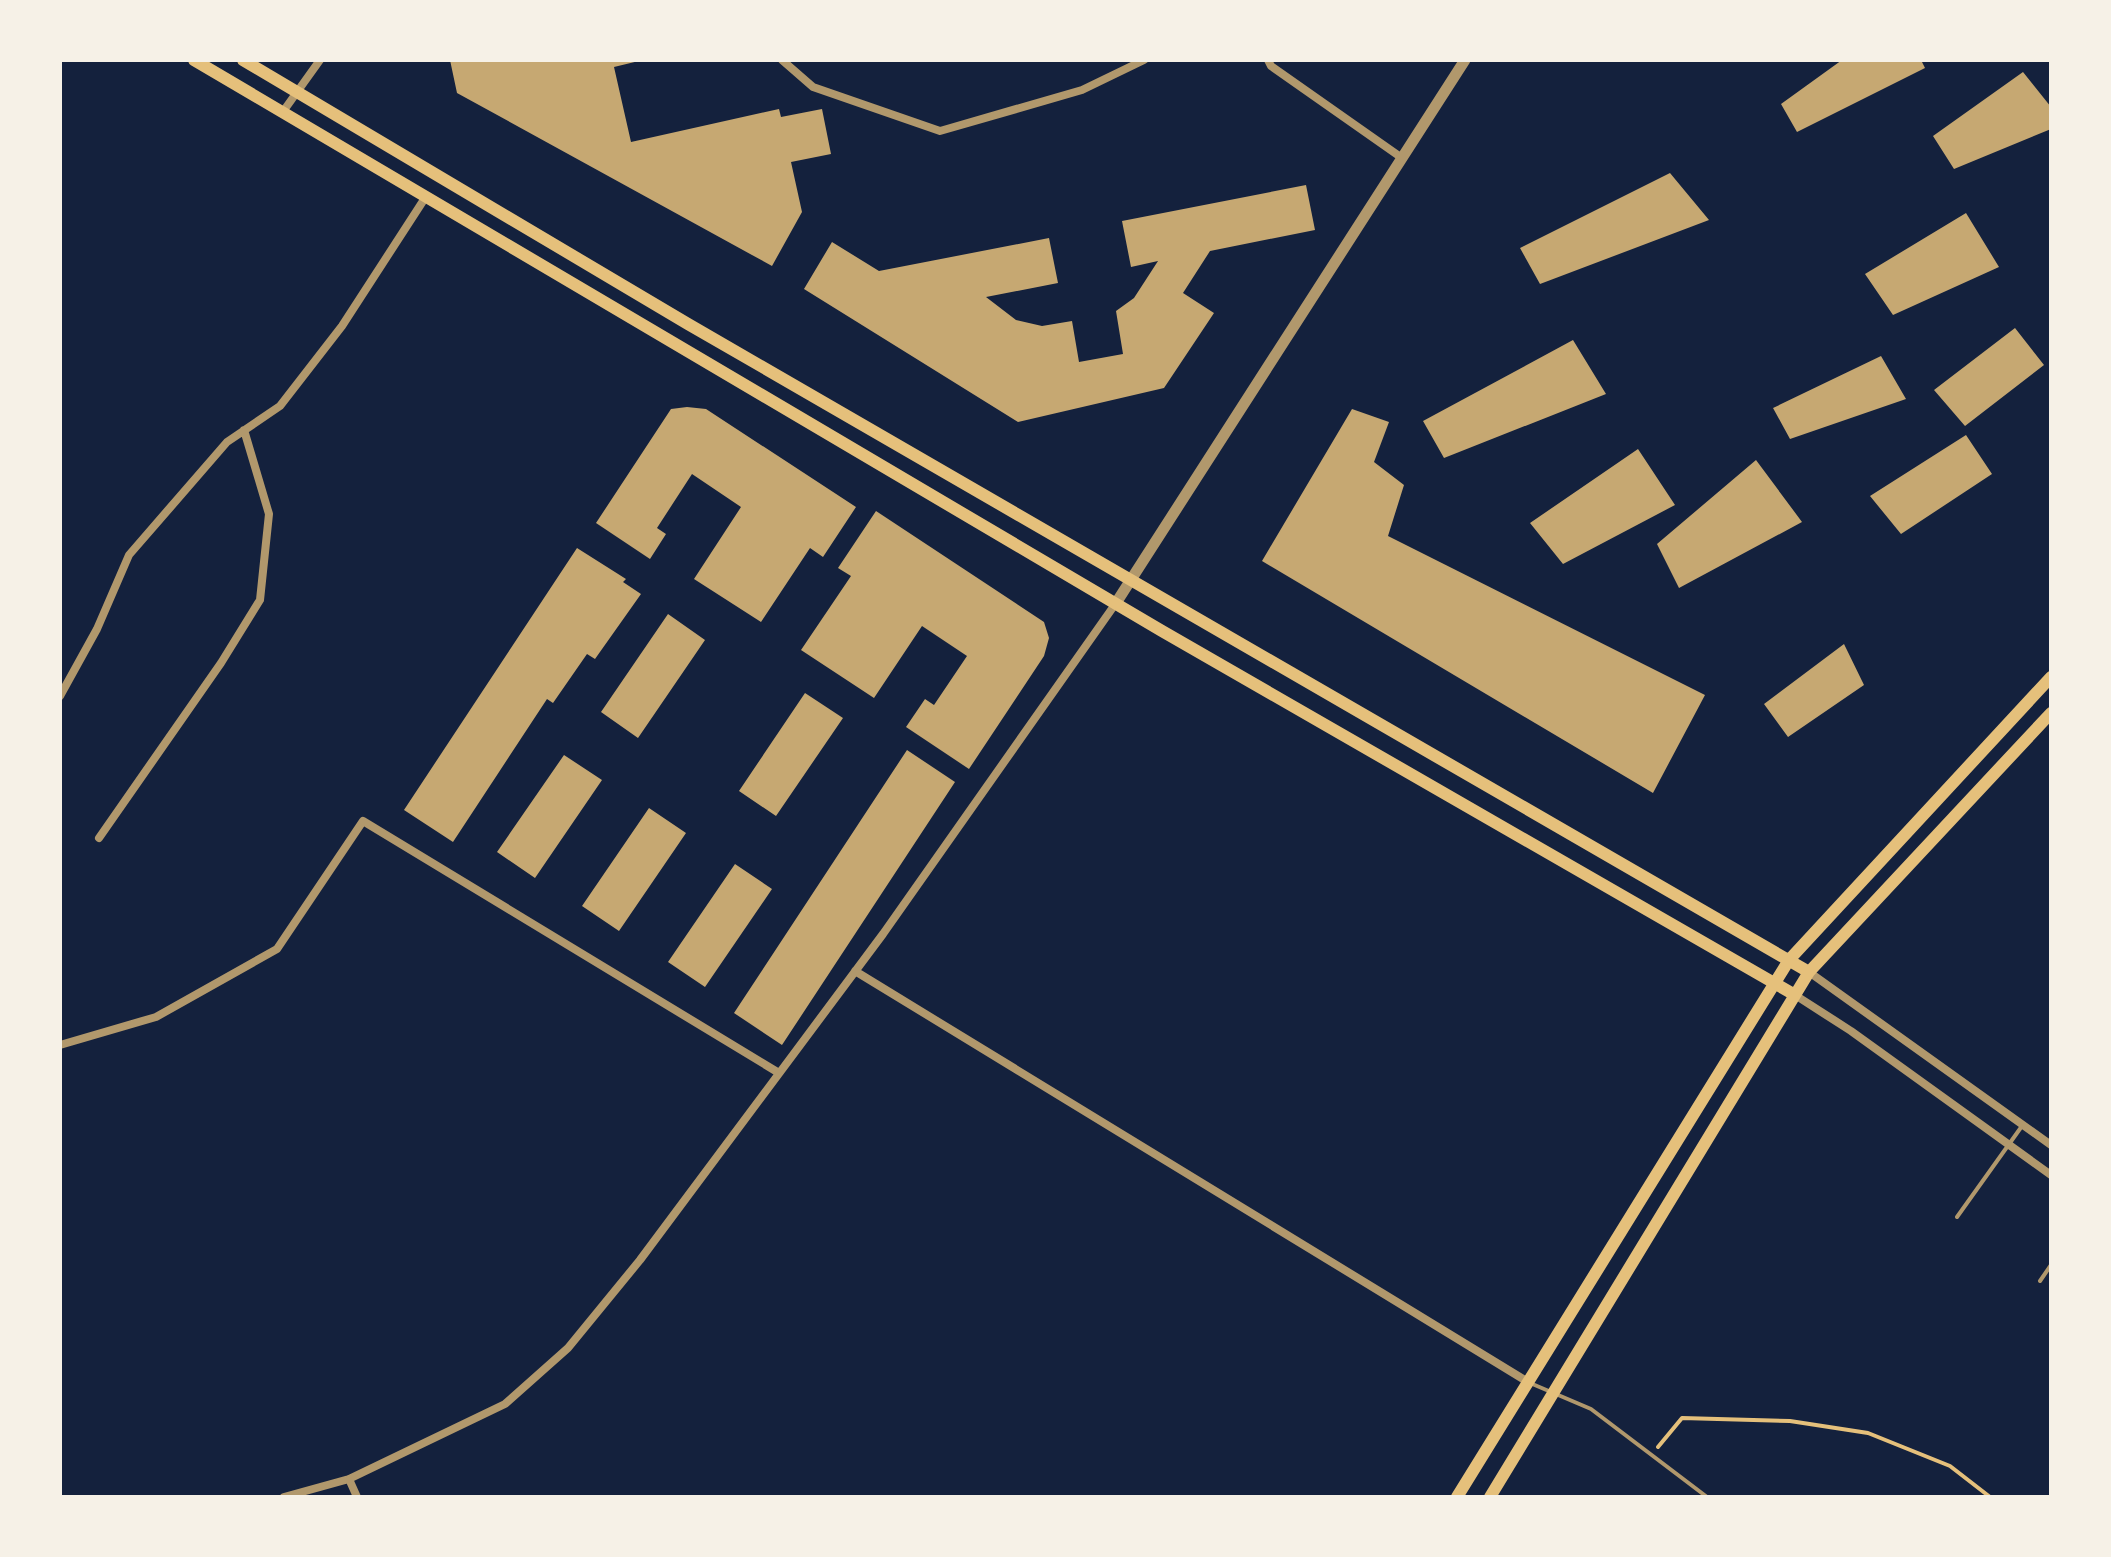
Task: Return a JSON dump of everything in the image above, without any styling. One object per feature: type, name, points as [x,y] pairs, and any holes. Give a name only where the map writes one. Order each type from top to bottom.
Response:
[{"type":"main road","points":[[194,60],[1116,603],[1795,995]]},
{"type":"main road","points":[[243,60],[688,324],[1809,972]]},
{"type":"main road","points":[[1457,1497],[1789,960],[2051,677]]},
{"type":"main road","points":[[1490,1497],[1809,972],[2051,713]]},
{"type":"street","points":[[282,113],[320,60]]},
{"type":"street","points":[[782,60],[813,87],[940,131],[1082,90],[1144,60]]},
{"type":"street","points":[[1268,60],[1271,66],[1402,158]]},
{"type":"street","points":[[284,1497],[349,1479],[505,1404],[568,1348],[640,1260],[855,971],[1116,603],[1465,60]]},
{"type":"street","points":[[60,696],[97,629],[129,555],[227,442],[280,406],[333,338],[425,198]]},
{"type":"street","points":[[99,838],[221,663],[260,600],[269,514],[244,430]]},
{"type":"street","points":[[60,1045],[156,1017],[277,949],[363,821],[779,1073]]},
{"type":"street","points":[[855,971],[1528,1382]]},
{"type":"street","points":[[1809,972],[2051,1145]]},
{"type":"street","points":[[1795,995],[1851,1031],[2051,1175]]},
{"type":"street","points":[[349,1479],[357,1497]]},
{"type":"lane","points":[[1957,1217],[2022,1126]]},
{"type":"lane","points":[[2040,1281],[2051,1265]]},
{"type":"lane","points":[[1528,1382],[1591,1409],[1707,1497]]},
{"type":"path","points":[[1651,1455],[1682,1418],[1790,1421],[1868,1433],[1950,1466],[1990,1497]]},
{"type":"building","points":[[450,60],[643,60],[614,67],[631,142],[779,109],[781,117],[822,109],[831,154],[791,162],[802,212],[772,266],[457,93]]},
{"type":"building","points":[[1842,60],[1921,60],[1925,68],[1797,132],[1781,104]]},
{"type":"building","points":[[2023,72],[2051,107],[2051,129],[1954,169],[1933,136]]},
{"type":"building","points":[[1670,173],[1709,220],[1540,284],[1520,248]]},
{"type":"building","points":[[1306,185],[1315,230],[1210,251],[1183,293],[1214,313],[1164,388],[1018,422],[804,289],[832,242],[879,271],[1049,238],[1058,283],[986,297],[1016,320],[1042,326],[1072,321],[1079,362],[1123,354],[1116,311],[1134,298],[1158,261],[1131,267],[1122,221]]},
{"type":"building","points":[[1966,213],[1999,267],[1893,315],[1865,274]]},
{"type":"building","points":[[2015,328],[2044,365],[1965,426],[1934,390]]},
{"type":"building","points":[[1573,340],[1606,394],[1444,458],[1423,421]]},
{"type":"building","points":[[1881,356],[1906,399],[1790,439],[1773,408]]},
{"type":"building","points":[[671,409],[706,409],[856,507],[823,557],[810,548],[761,622],[694,579],[741,507],[692,474],[657,528],[666,534],[650,559],[596,523]]},
{"type":"building","points":[[1352,409],[1389,422],[1374,462],[1404,485],[1388,536],[1705,695],[1653,793],[1262,561]]},
{"type":"building","points":[[1966,435],[1992,474],[1901,534],[1870,496]]},
{"type":"building","points":[[1638,449],[1675,505],[1563,564],[1530,523]]},
{"type":"building","points":[[1756,460],[1802,522],[1679,588],[1657,544]]},
{"type":"building","points":[[876,511],[1044,622],[1049,638],[1044,656],[969,769],[906,727],[925,699],[934,705],[967,656],[922,626],[874,698],[801,650],[851,576],[838,568]]},
{"type":"building","points":[[577,548],[626,579],[623,582],[641,594],[595,659],[587,654],[553,703],[547,699],[453,842],[404,810]]},
{"type":"building","points":[[668,614],[705,640],[638,738],[601,712]]},
{"type":"building","points":[[1844,644],[1864,685],[1788,737],[1764,704]]},
{"type":"building","points":[[805,693],[843,718],[776,816],[739,791]]},
{"type":"building","points":[[907,750],[955,782],[782,1045],[734,1013]]},
{"type":"building","points":[[564,755],[602,780],[535,878],[497,852]]},
{"type":"building","points":[[649,808],[686,833],[619,931],[582,906]]},
{"type":"building","points":[[735,864],[772,889],[705,987],[668,962]]}]
